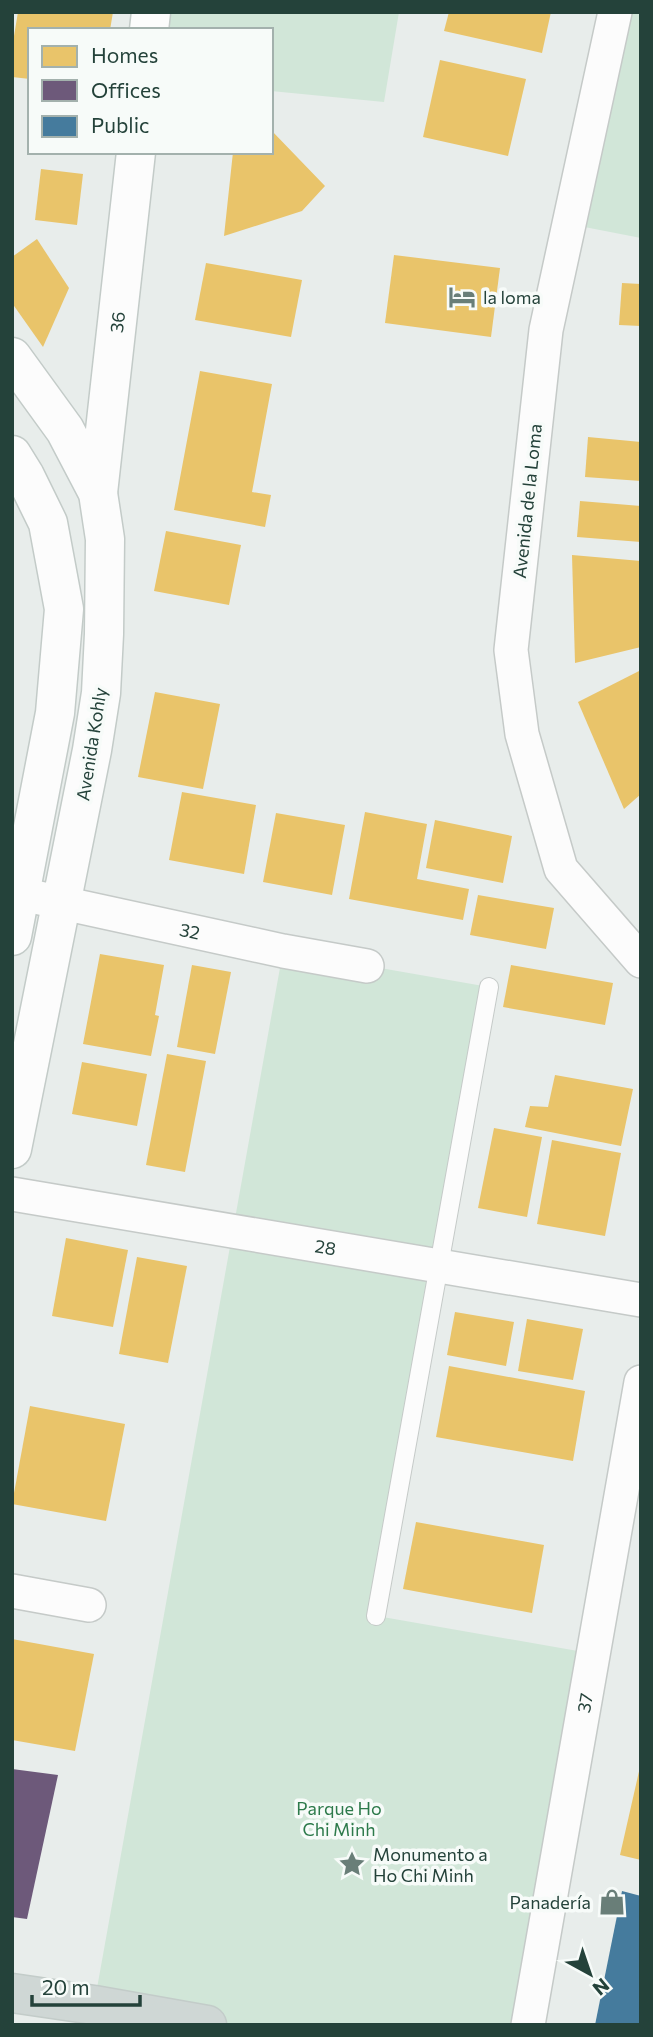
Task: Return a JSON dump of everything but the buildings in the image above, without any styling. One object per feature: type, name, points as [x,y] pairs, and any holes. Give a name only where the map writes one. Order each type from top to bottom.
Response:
[{"type":"main road","points":[[12,1993],[207,2025]]},
{"type":"street","name":"Avenida de la Loma","points":[[615,12],[546,330],[511,650],[522,734],[561,869],[641,961]]},
{"type":"street","name":"36","points":[[99,493],[136,154]]},
{"type":"street","name":"Avenida Kohly","points":[[12,357],[65,430],[99,493],[105,539],[101,692],[90,761],[12,1149]]},
{"type":"street","points":[[12,936],[16,893],[55,713],[64,609],[48,523],[19,465],[65,430],[111,378]]},
{"type":"street","name":"32","points":[[16,893],[283,951],[367,966]]},
{"type":"street","name":"28","points":[[12,1194],[641,1300]]},
{"type":"street","name":"37","points":[[528,2025],[641,1382]]},
{"type":"street","points":[[12,1591],[89,1605]]},
{"type":"lane","points":[[376,1616],[489,987]]},
{"type":"green space","points":[[152,12],[399,12],[384,102],[273,91],[273,28],[150,28]]},
{"type":"green space","points":[[617,12],[641,12],[641,238],[569,224]]},
{"type":"green space","name":"Parque Ho Chi Minh","points":[[283,951],[489,987],[377,1616],[595,1654],[528,2025],[207,2025],[94,2005]]},
{"type":"place","name":"la loma","points":[[462,297]]},
{"type":"place","name":"Monumento a Ho Chi Minh","points":[[352,1864]]},
{"type":"place","name":"Panadería","points":[[612,1902]]}]
